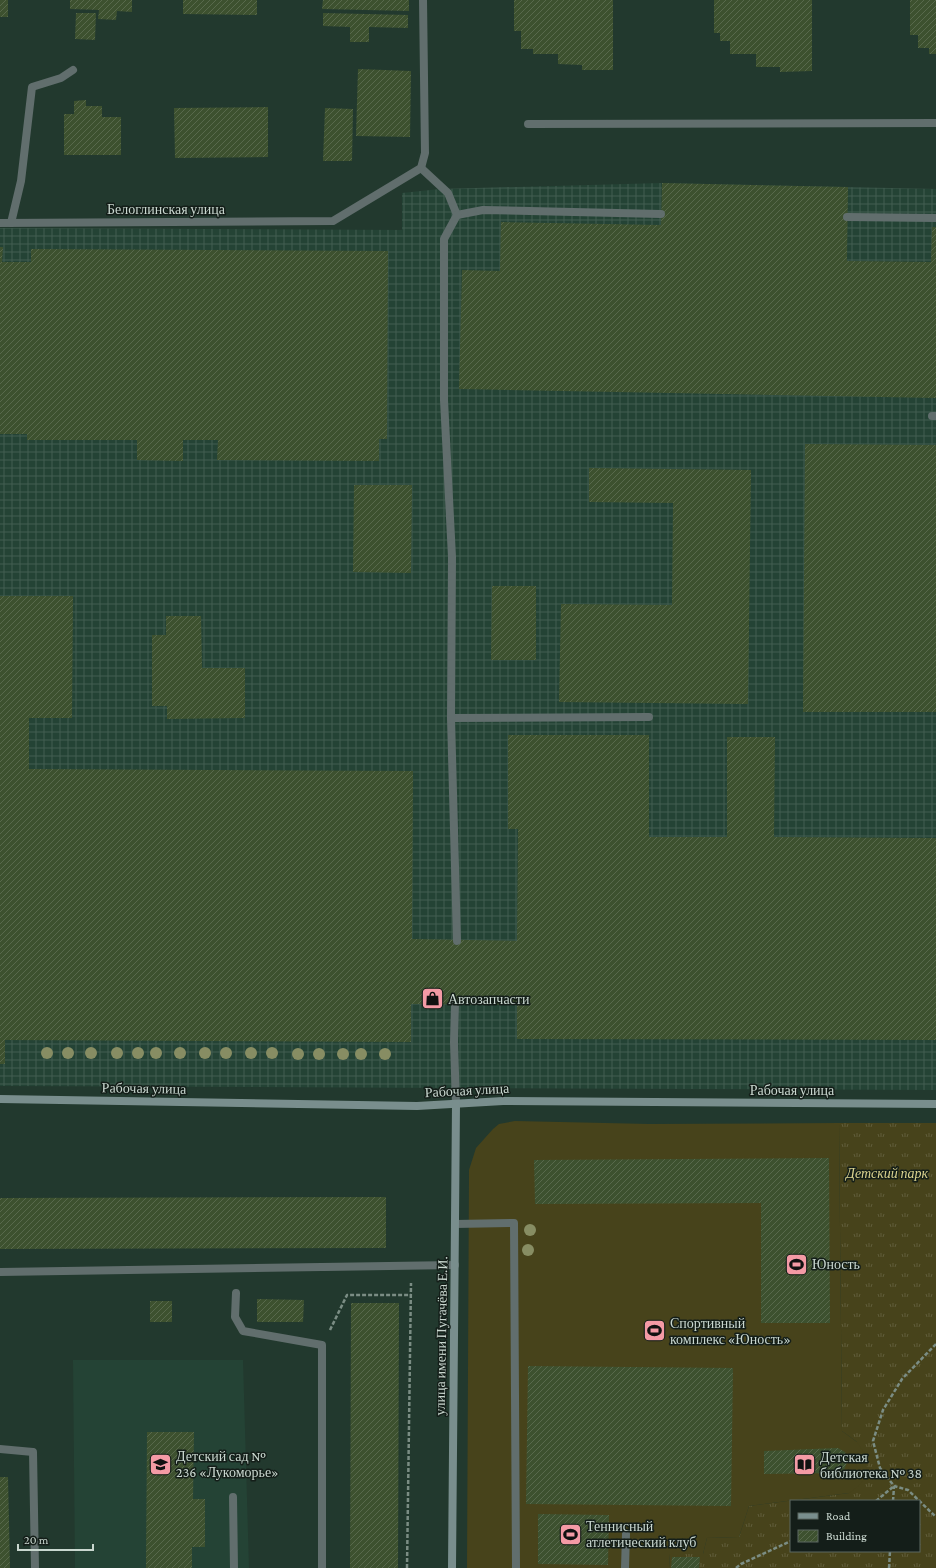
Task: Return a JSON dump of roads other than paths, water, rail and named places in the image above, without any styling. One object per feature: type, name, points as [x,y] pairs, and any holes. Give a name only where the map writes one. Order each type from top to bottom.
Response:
[{"type":"main road","name":"Рабочая улица","points":[[0,1099],[417,1106],[503,1101],[936,1104]]},
{"type":"main road","name":"улица имени Пугачёва Е.И.","points":[[452,1568],[456,1104]]},
{"type":"street","points":[[423,0],[425,154],[421,168],[448,193],[457,215]]},
{"type":"street","points":[[11,223],[22,181],[32,87],[62,78],[73,70]]},
{"type":"street","points":[[528,124],[936,123]]},
{"type":"street","name":"Белоглинская улица","points":[[0,223],[333,220],[421,168]]},
{"type":"street","points":[[457,215],[483,210],[661,214]]},
{"type":"street","points":[[457,215],[444,239],[444,400],[452,557],[451,718],[457,941]]},
{"type":"street","points":[[848,217],[936,218]]},
{"type":"street","points":[[451,718],[649,717]]},
{"type":"street","points":[[455,1004],[454,1042],[456,1104]]},
{"type":"street","points":[[455,1224],[514,1223],[516,1568]]},
{"type":"street","points":[[0,1272],[455,1265]]},
{"type":"street","points":[[236,1293],[235,1317],[244,1331],[322,1345],[322,1568]]},
{"type":"street","points":[[0,1450],[33,1452],[35,1568]]},
{"type":"street","points":[[233,1497],[234,1568]]},
{"type":"street","points":[[625,1568],[626,1534]]},
{"type":"place","name":"Автозапчасти","points":[[432,999]]},
{"type":"place","name":"Юность","points":[[796,1264]]},
{"type":"place","name":"Спортивный комплекс «Юность»","points":[[654,1331]]},
{"type":"place","name":"Детский сад № 236 «Лукоморье»","points":[[160,1464]]},
{"type":"place","name":"Детская библиотека № 38","points":[[805,1465]]},
{"type":"place","name":"Теннисный атлетический клуб","points":[[571,1534]]},
{"type":"park label","name":"Детский парк","points":[[887,1173]]}]
